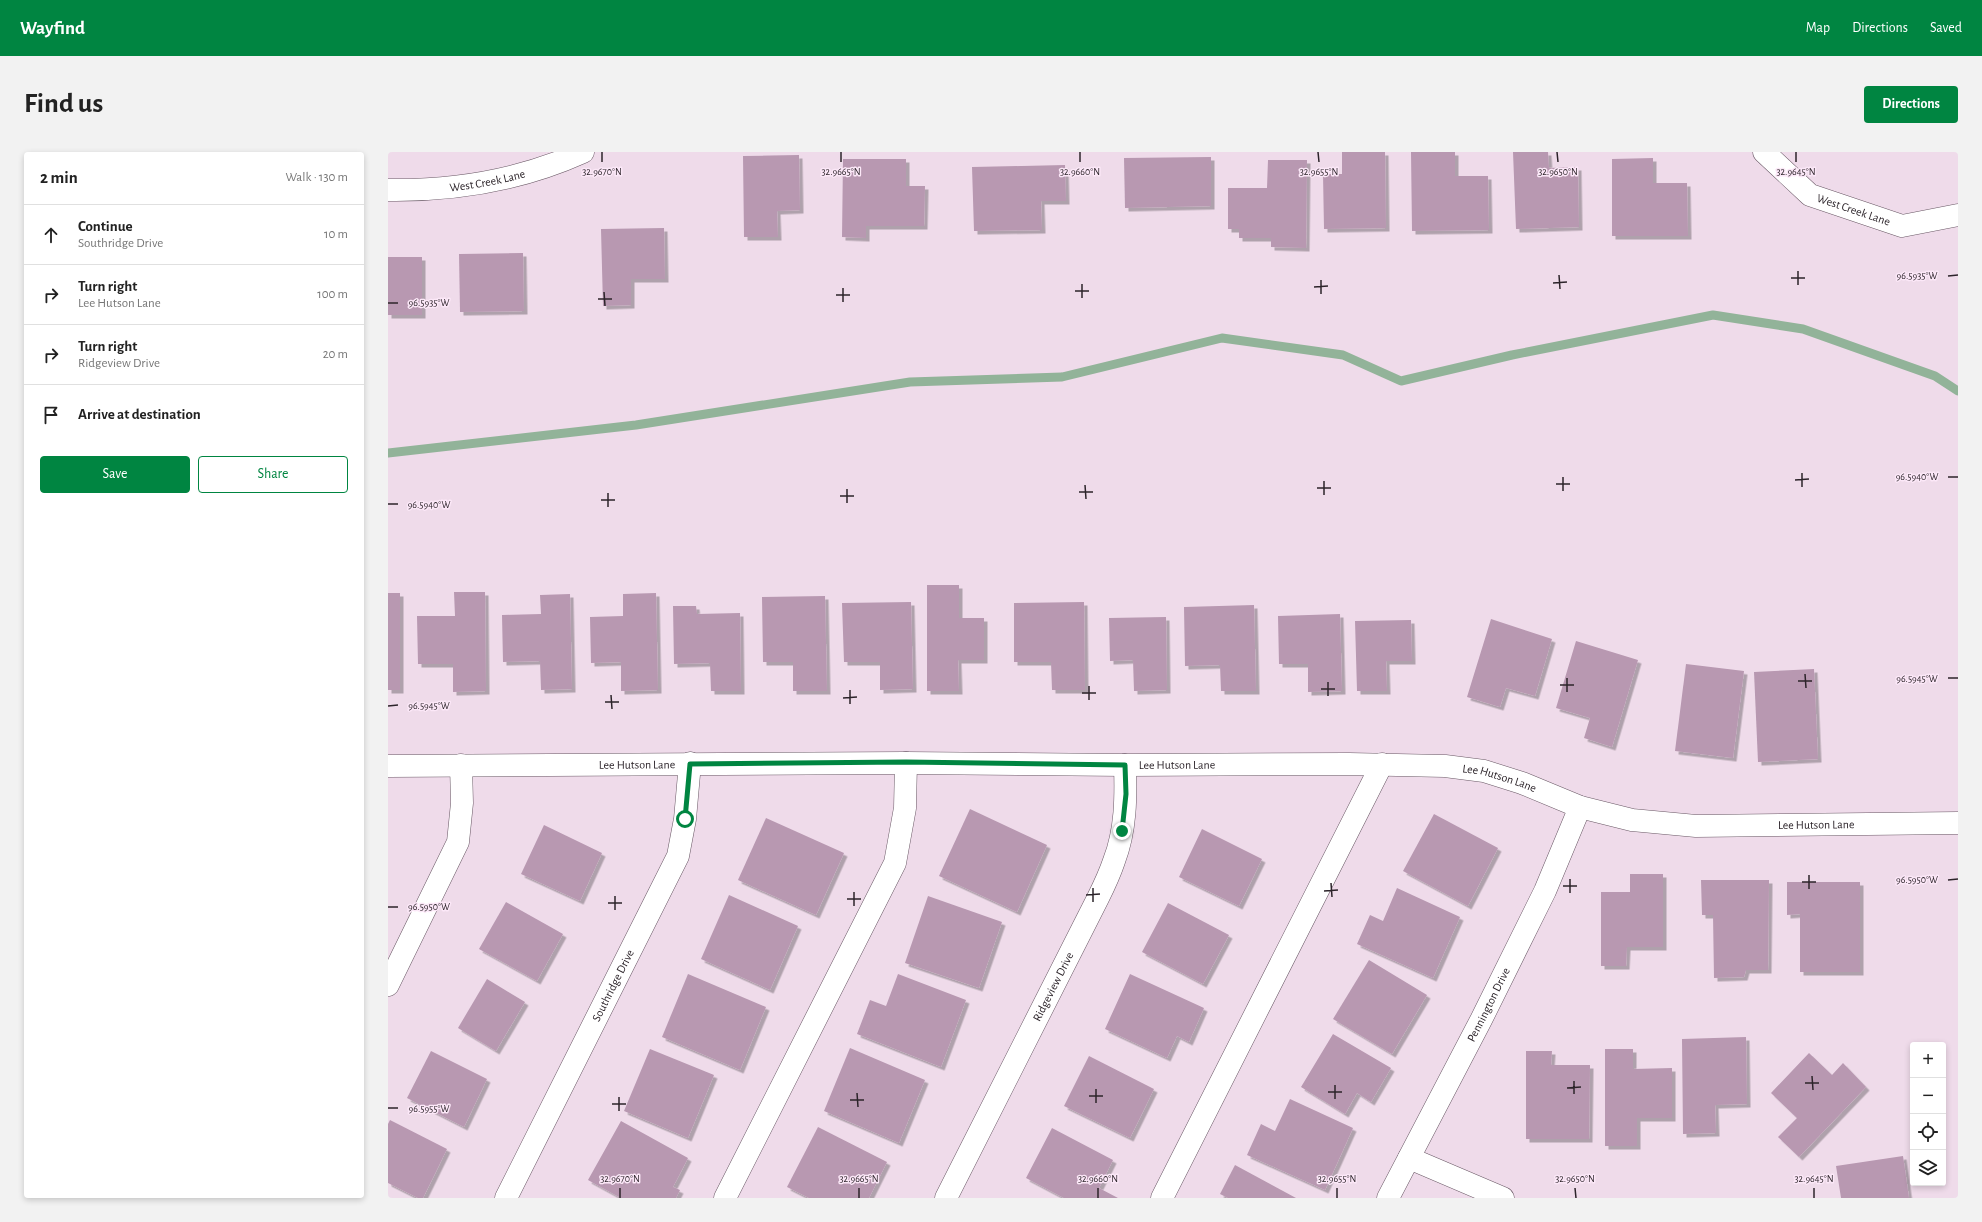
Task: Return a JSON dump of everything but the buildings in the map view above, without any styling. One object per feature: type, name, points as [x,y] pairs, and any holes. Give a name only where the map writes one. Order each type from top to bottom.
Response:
[{"type":"street","name":"West Creek Lane","points":[[388,190],[418,190],[471,186],[553,166],[583,152]]},
{"type":"street","name":"West Creek Lane","points":[[1764,152],[1810,195],[1902,226],[1958,215]]},
{"type":"street","name":"Lee Hutson Lane","points":[[388,766],[906,762],[1125,765],[1382,764],[1445,766],[1484,771],[1522,783],[1580,807],[1632,820],[1696,826],[1958,823]]},
{"type":"street","points":[[725,1198],[895,863],[905,808],[906,762]]},
{"type":"street","name":"Southridge Drive","points":[[506,1198],[678,856],[685,819],[690,764]]},
{"type":"street","points":[[1162,1198],[1382,764]]},
{"type":"street","name":"Ridgeview Drive","points":[[946,1198],[1098,898],[1115,860],[1122,831],[1125,809],[1125,765]]},
{"type":"street","points":[[388,985],[458,842],[462,803],[461,766]]},
{"type":"street","name":"Pennington Drive","points":[[1388,1198],[1481,1020],[1545,891],[1580,807]]},
{"type":"street","points":[[1409,1158],[1503,1198]]},
{"type":"waterway","points":[[388,453],[636,425],[910,382],[1062,377],[1222,338],[1343,355],[1401,381],[1512,355],[1713,315],[1803,329],[1935,376],[1958,391]]},
{"type":"route","points":[[685,819],[690,764],[906,762],[1125,765],[1126,794],[1122,831]]}]
